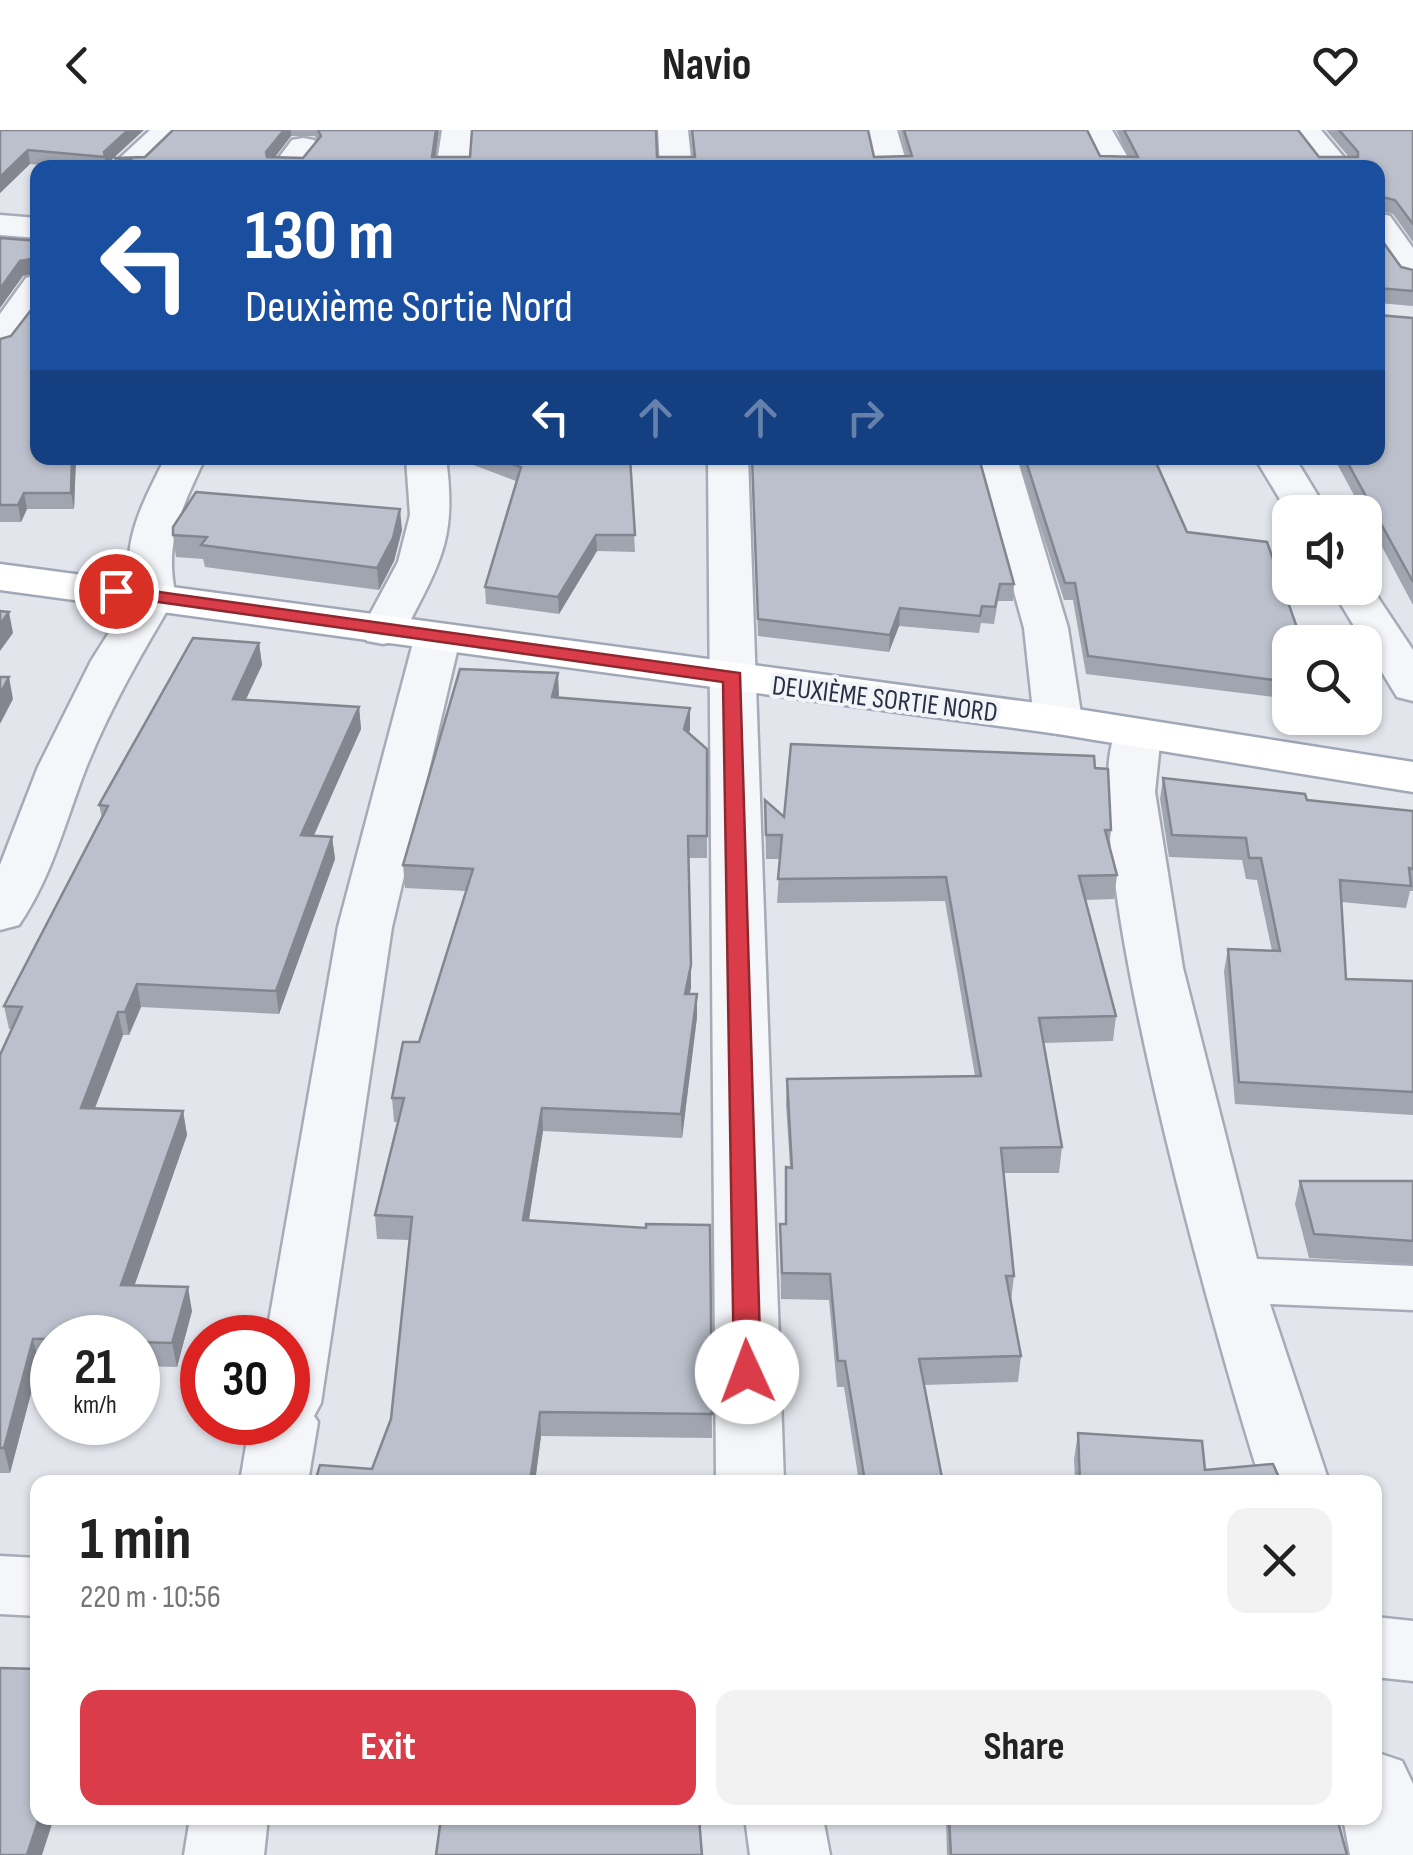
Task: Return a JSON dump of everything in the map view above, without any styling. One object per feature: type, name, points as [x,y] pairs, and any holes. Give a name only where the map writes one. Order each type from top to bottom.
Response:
[{"type":"main road","name":"DEUXIÈME SORTIE NORD","points":[[0,576],[1058,720],[1413,777]]},
{"type":"street","points":[[133,160],[168,130]]},
{"type":"street","points":[[453,160],[457,130]]},
{"type":"street","points":[[673,130],[675,160]]},
{"type":"street","points":[[882,130],[890,160]]},
{"type":"street","points":[[1097,130],[1114,160]]},
{"type":"street","points":[[1304,130],[1331,160]]},
{"type":"street","points":[[0,226],[30,228]]},
{"type":"street","points":[[1385,233],[1413,272]]},
{"type":"street","points":[[0,340],[30,297]]},
{"type":"street","points":[[0,914],[29,859],[62,766],[114,661],[154,596],[145,567],[156,512],[181,465]]},
{"type":"street","points":[[383,631],[420,562],[430,516],[426,465]]},
{"type":"street","points":[[728,465],[750,1475]]},
{"type":"street","points":[[999,465],[1046,628],[1058,720]]},
{"type":"street","points":[[1279,465],[1298,495]]},
{"type":"street","points":[[1363,605],[1413,688]]},
{"type":"street","points":[[302,1315],[365,927],[437,638]]},
{"type":"street","points":[[1137,734],[1130,792],[1156,968],[1232,1280],[1293,1475]]},
{"type":"street","points":[[1232,1280],[1413,1288]]},
{"type":"street","points":[[275,1475],[280,1445]]},
{"type":"street","points":[[0,1585],[30,1587]]},
{"type":"street","points":[[1382,1648],[1413,1651]]},
{"type":"street","points":[[1382,1818],[1390,1855]]},
{"type":"street","points":[[224,1855],[228,1825]]},
{"type":"street","points":[[785,1825],[790,1855]]},
{"type":"building","points":[[0,130],[128,130],[104,152],[105,157],[28,150],[0,177]]},
{"type":"building","points":[[173,130],[284,130],[266,152],[267,157],[303,158],[321,136],[318,130],[436,130],[432,157],[470,157],[472,130],[656,130],[657,157],[695,157],[692,130],[868,130],[874,157],[912,156],[904,130],[1087,130],[1100,156],[1138,157],[1124,130],[1298,130],[1319,157],[1358,157],[1339,130],[1413,130],[1413,224],[1395,200],[1385,198],[1385,160],[114,158],[145,157]]},
{"type":"building","points":[[0,238],[30,240],[30,259],[20,261],[0,289]]},
{"type":"building","points":[[1385,245],[1401,267],[1413,270],[1413,291],[1385,289]]},
{"type":"building","points":[[30,311],[30,465],[72,465],[71,493],[24,493],[18,505],[0,505],[0,339],[11,336]]},
{"type":"building","points":[[1385,316],[1413,318],[1413,582],[1382,525],[1382,495],[1365,495],[1349,465],[1385,465]]},
{"type":"building","points":[[515,465],[630,465],[635,535],[596,535],[558,597],[485,587],[521,467]]},
{"type":"building","points":[[752,465],[981,465],[1014,584],[1000,584],[995,607],[982,606],[980,616],[900,608],[890,635],[758,619]]},
{"type":"building","points":[[1027,465],[1157,465],[1187,532],[1267,542],[1272,556],[1272,605],[1289,605],[1296,625],[1272,625],[1272,680],[1088,656],[1075,583],[1065,583]]},
{"type":"building","points":[[196,492],[400,509],[393,538],[377,568],[201,545],[207,537],[173,535],[173,527]]},
{"type":"building","points":[[193,638],[259,643],[233,699],[359,707],[301,835],[332,837],[276,991],[137,984],[125,1012],[118,1012],[81,1108],[183,1111],[121,1285],[188,1287],[172,1343],[160,1343],[160,1315],[30,1315],[30,1350],[4,1448],[0,1448],[0,1055],[22,1007],[4,1006],[108,806],[99,805]]},
{"type":"building","points":[[460,669],[558,673],[552,697],[690,708],[684,729],[707,749],[707,836],[688,836],[691,965],[685,994],[697,994],[681,1114],[542,1108],[523,1220],[646,1228],[646,1224],[710,1225],[712,1414],[540,1412],[531,1475],[317,1475],[320,1465],[372,1469],[391,1419],[412,1217],[375,1215],[404,1098],[392,1098],[403,1042],[419,1042],[473,869],[403,865]]},
{"type":"building","points":[[0,677],[9,677],[0,694]]},
{"type":"building","points":[[791,744],[1094,756],[1095,768],[1108,769],[1111,830],[1105,830],[1117,875],[1079,876],[1116,1016],[1039,1018],[1062,1147],[1001,1148],[1014,1276],[1006,1276],[1021,1356],[919,1359],[941,1475],[864,1475],[845,1361],[838,1361],[830,1274],[782,1273],[780,1224],[786,1224],[786,1167],[792,1168],[787,1079],[981,1076],[946,877],[778,879],[782,835],[766,835],[765,800],[784,817]]},
{"type":"building","points":[[1163,778],[1413,811],[1411,886],[1340,880],[1346,979],[1413,981],[1413,1092],[1239,1082],[1228,949],[1280,951],[1261,858],[1249,858],[1246,838],[1172,835]]},
{"type":"building","points":[[1300,1181],[1413,1181],[1413,1241],[1314,1234]]},
{"type":"building","points":[[1078,1433],[1202,1441],[1205,1470],[1273,1464],[1278,1475],[1080,1475]]},
{"type":"building","points":[[0,1668],[30,1669],[30,1825],[37,1825],[27,1855],[0,1855]]},
{"type":"building","points":[[440,1825],[700,1825],[702,1855],[436,1855]]},
{"type":"building","points":[[949,1825],[1339,1825],[1347,1855],[951,1855]]},
{"type":"route","points":[[116,591],[733,678],[747,1372]]}]
